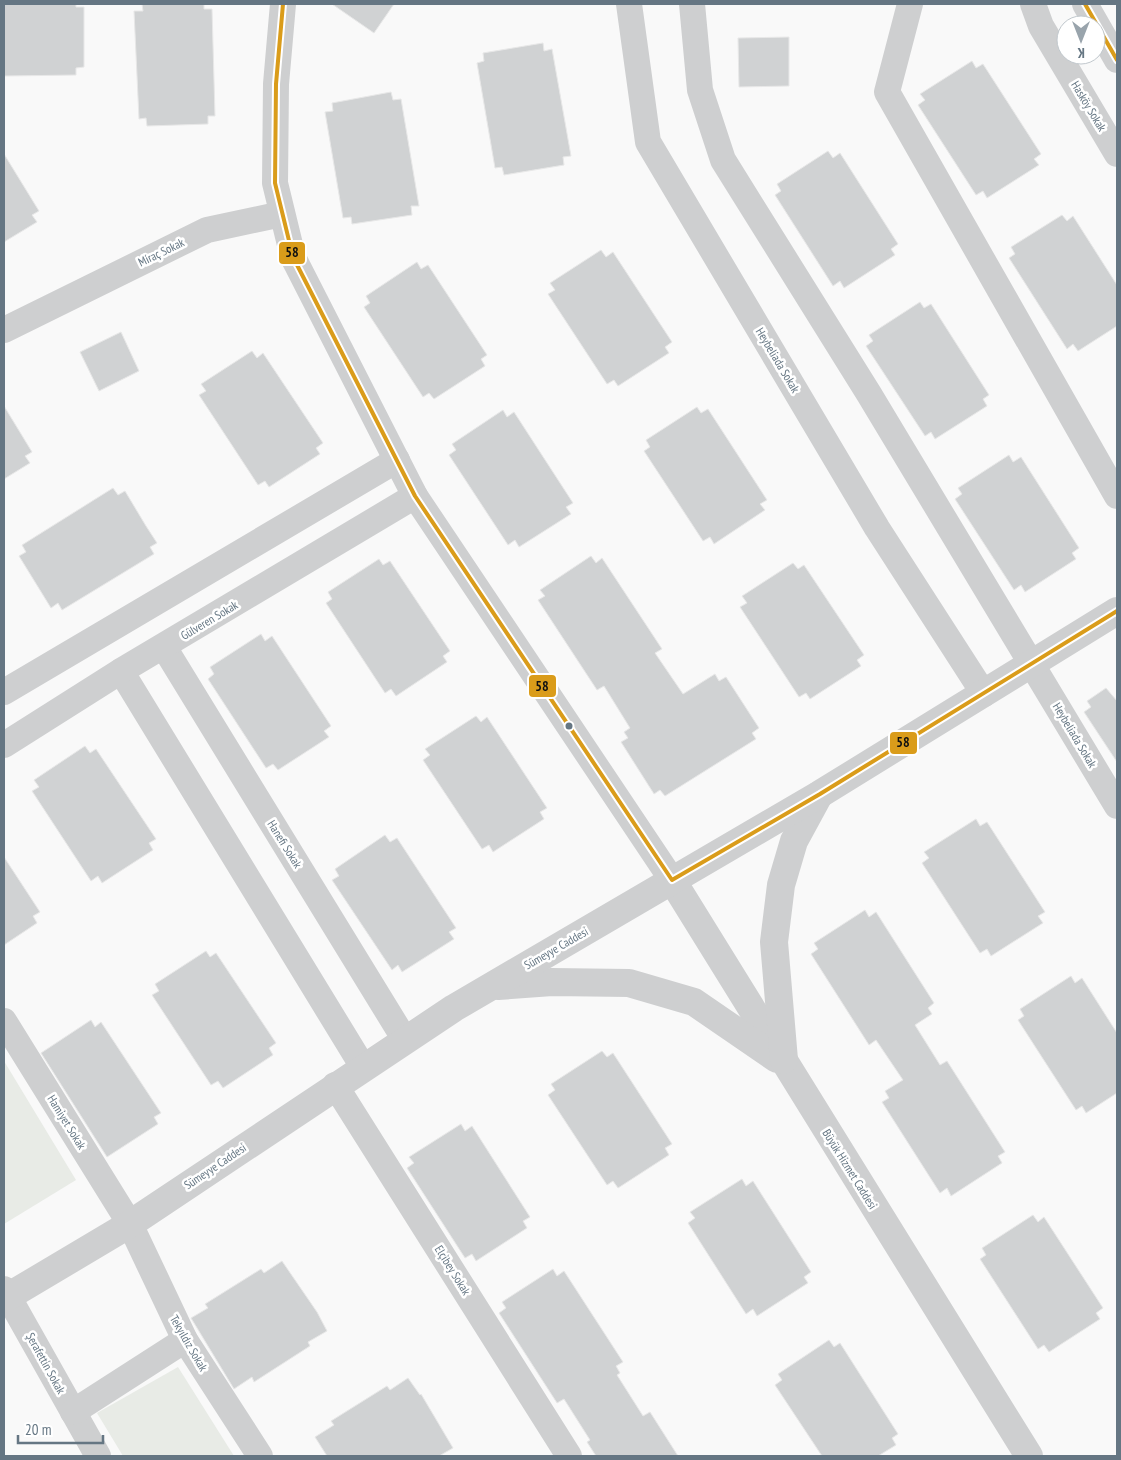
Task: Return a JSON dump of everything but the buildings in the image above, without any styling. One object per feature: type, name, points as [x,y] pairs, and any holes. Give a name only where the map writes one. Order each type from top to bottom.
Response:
[{"type":"street","points":[[283,4],[276,84],[275,183],[293,257],[416,496],[672,880]]},
{"type":"street","name":"Heybeliada Sokak","points":[[629,4],[648,142],[877,528],[984,694]]},
{"type":"street","name":"Heybeliada Sokak","points":[[692,4],[700,90],[723,160],[1034,664],[1117,806]]},
{"type":"street","points":[[910,4],[887,92],[1117,496]]},
{"type":"street","name":"Hasköy Sokak","points":[[1033,4],[1042,26],[1117,154]]},
{"type":"street","points":[[1085,4],[1117,60]]},
{"type":"street","name":"Miraç Sokak","points":[[4,330],[45,308],[207,230],[282,214]]},
{"type":"street","name":"Miraç Sokak","points":[[4,308],[45,308]]},
{"type":"street","points":[[4,692],[398,460]]},
{"type":"street","name":"Gülveren Sokak","points":[[4,745],[121,672],[416,496]]},
{"type":"street","name":"Sümeyye Caddesi","points":[[5,1294],[130,1224],[335,1085],[492,986],[820,794],[1034,664],[1117,611]]},
{"type":"street","name":"Hanefi Sokak","points":[[164,647],[405,1040]]},
{"type":"street","points":[[121,672],[363,1067]]},
{"type":"street","points":[[784,1064],[774,942],[780,895],[794,842],[820,794]]},
{"type":"street","name":"Büyük Hizmet Caddesi","points":[[672,880],[784,1064],[1029,1456]]},
{"type":"street","points":[[492,986],[552,982],[629,982],[694,1002],[784,1064]]},
{"type":"street","name":"Hamiyet Sokak","points":[[4,1021],[130,1224]]},
{"type":"street","name":"Elçibey Sokak","points":[[335,1085],[569,1456]]},
{"type":"street","name":"Tekyıldız Sokak","points":[[130,1224],[185,1340],[260,1456]]},
{"type":"street","name":"Şerafettin Sokak","points":[[5,1294],[98,1456]]},
{"type":"street","points":[[73,1412],[185,1340]]},
{"type":"shaded area","points":[[4,1061],[76,1180],[4,1224]]},
{"type":"shaded area","points":[[178,1367],[234,1456],[123,1456],[97,1413]]},
{"type":"transit line","name":"58","points":[[283,4],[276,84],[275,183],[293,257],[415,496],[672,880],[820,794],[1117,611]]},
{"type":"transit line","name":"58","points":[[1085,4],[1117,60]]}]
